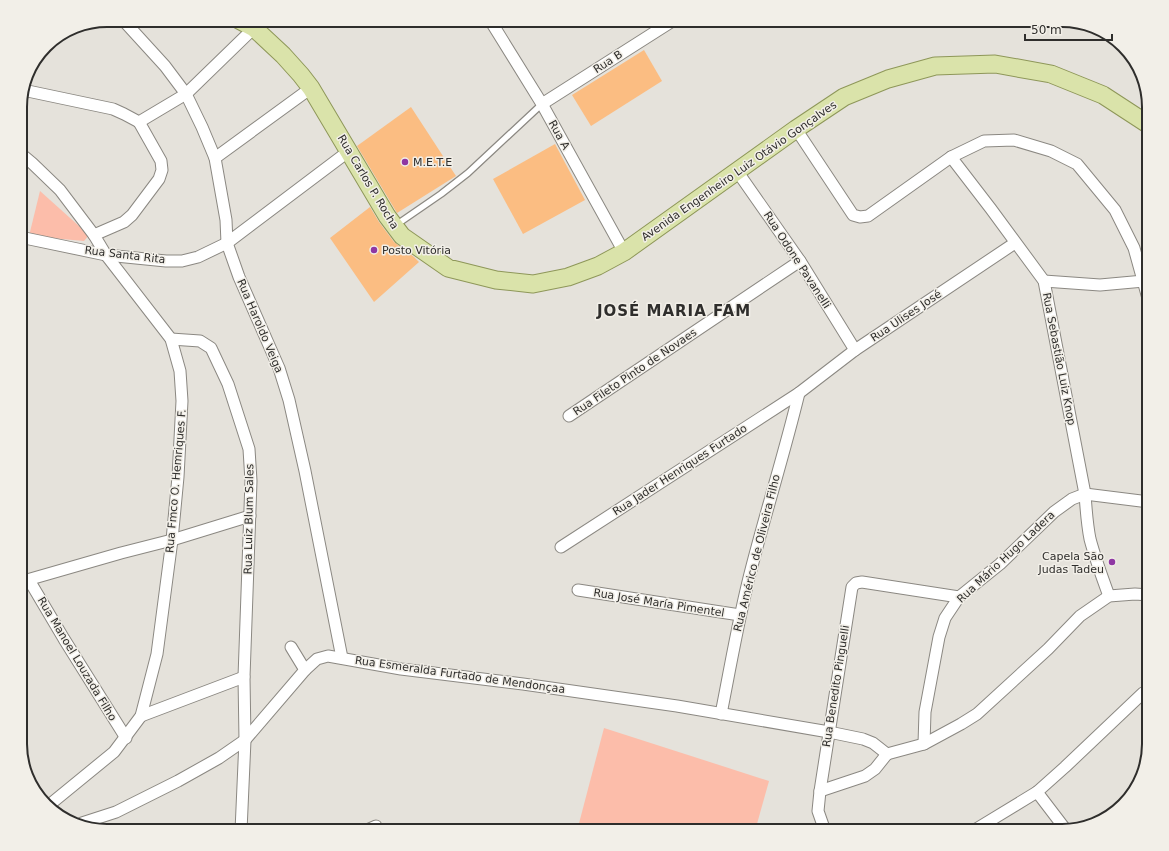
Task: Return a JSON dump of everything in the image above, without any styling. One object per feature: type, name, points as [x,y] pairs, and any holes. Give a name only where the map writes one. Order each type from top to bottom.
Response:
[{"type":"main road","name":"Rua Carlos P. Rocha","points":[[254,28],[283,56],[311,88],[387,216],[402,236],[448,268],[496,280],[533,284],[568,277],[598,266],[624,252]]},
{"type":"main road","name":"Avenida Engenheiro Luiz Otávio Gonçalves","points":[[624,252],[796,129],[844,97],[888,79],[935,66],[995,64],[1051,74],[1103,95],[1142,120]]},
{"type":"street","name":"Rua Haroldo Veiga","points":[[129,27],[165,66],[186,94],[215,158],[226,220],[227,243],[238,277],[279,368],[289,400],[307,478],[342,658]]},
{"type":"street","name":"Rua A","points":[[494,27],[542,104],[624,252]]},
{"type":"street","name":"Rua B","points":[[542,104],[663,27]]},
{"type":"street","points":[[139,122],[186,94],[254,28]]},
{"type":"street","points":[[215,158],[311,88]]},
{"type":"street","points":[[29,91],[113,109],[124,114],[139,122],[161,161],[162,170],[159,179],[132,216],[124,222],[94,235]]},
{"type":"street","points":[[796,129],[853,215],[860,217],[868,216],[951,157],[984,141],[1014,140],[1051,151],[1077,164],[1116,210],[1134,248],[1142,274]]},
{"type":"street","name":"Rua Santa Rita","points":[[27,238],[106,255],[166,261],[182,261],[198,257],[227,243],[349,151]]},
{"type":"street","name":"Rua Sebastião Luiz Knop","points":[[951,157],[992,209],[1015,243],[1044,281],[1085,494],[1090,537],[1109,596]]},
{"type":"street","name":"Rua Fmco O. Hemriques F.","points":[[27,159],[60,190],[94,235],[106,255],[171,339],[180,371],[182,401],[178,477],[172,540],[157,654],[141,716],[126,738],[114,752],[52,803]]},
{"type":"street","points":[[27,162],[32,164]]},
{"type":"street","name":"Rua Odone Pavanelli","points":[[738,171],[800,261],[855,350]]},
{"type":"street","name":"Rua Ulises José","points":[[799,393],[855,350],[1015,243]]},
{"type":"street","name":"Rua Fileto Pinto de Novaes","points":[[569,416],[800,261]]},
{"type":"street","points":[[1044,281],[1100,285],[1142,281]]},
{"type":"street","name":"Rua Luiz Blum Sales","points":[[171,339],[200,341],[211,348],[228,384],[249,449],[251,481],[244,678],[245,740],[242,824]]},
{"type":"street","name":"Rua Jader Henriques Furtado","points":[[561,547],[799,393]]},
{"type":"street","name":"Rua Américo de Oliveira Filho","points":[[722,714],[740,615],[799,393]]},
{"type":"street","points":[[1085,494],[1142,501]]},
{"type":"street","name":"Rua Mário Hugo Ladera","points":[[924,744],[925,712],[938,637],[945,618],[959,597],[1000,564],[1054,512],[1072,499],[1085,494]]},
{"type":"street","points":[[27,580],[172,540],[250,516]]},
{"type":"street","name":"Rua Benedito Pinguelli","points":[[823,824],[818,811],[820,791],[852,587],[856,583],[862,582],[959,597]]},
{"type":"street","name":"Rua Manoel Louzada Filho","points":[[27,584],[64,639],[126,738]]},
{"type":"street","name":"Rua José María Pimentel","points":[[578,590],[740,615]]},
{"type":"street","points":[[820,791],[864,776],[875,769],[887,754],[924,744],[961,724],[976,714],[1048,649],[1080,616],[1109,596],[1142,594]]},
{"type":"street","points":[[291,647],[305,670]]},
{"type":"street","name":"Rua Esmeralda Furtado de Mendonçaa","points":[[87,821],[116,812],[178,781],[219,758],[245,740],[305,670],[318,659],[328,656],[401,669],[523,684],[677,706],[829,732],[863,739],[873,743],[887,754]]},
{"type":"street","points":[[141,716],[244,678]]},
{"type":"street","points":[[985,824],[1037,792],[1142,693]]},
{"type":"street","points":[[1037,792],[1061,824]]},
{"type":"lane","points":[[394,226],[441,194],[468,173],[542,104]]},
{"type":"shaded area","points":[[40,191],[89,235],[84,241],[29,236]]},
{"type":"shaded area","points":[[604,728],[769,781],[757,824],[579,824]]},
{"type":"building","points":[[644,50],[662,81],[591,126],[572,95]]},
{"type":"building","name":"M.E.T.E","points":[[411,107],[456,176],[397,213],[357,146]]},
{"type":"building","points":[[555,144],[585,200],[523,234],[493,179]]},
{"type":"building","name":"Posto Vitória","points":[[370,207],[394,242],[419,262],[374,302],[330,238]]},
{"type":"place","name":"M.E.T.E","points":[[405,162]]},
{"type":"place","name":"Posto Vitória","points":[[374,250]]},
{"type":"place","name":"Capela São Judas Tadeu","points":[[1112,562]]},
{"type":"district","name":"JOSÉ MARIA FAM","points":[[674,311]]}]
